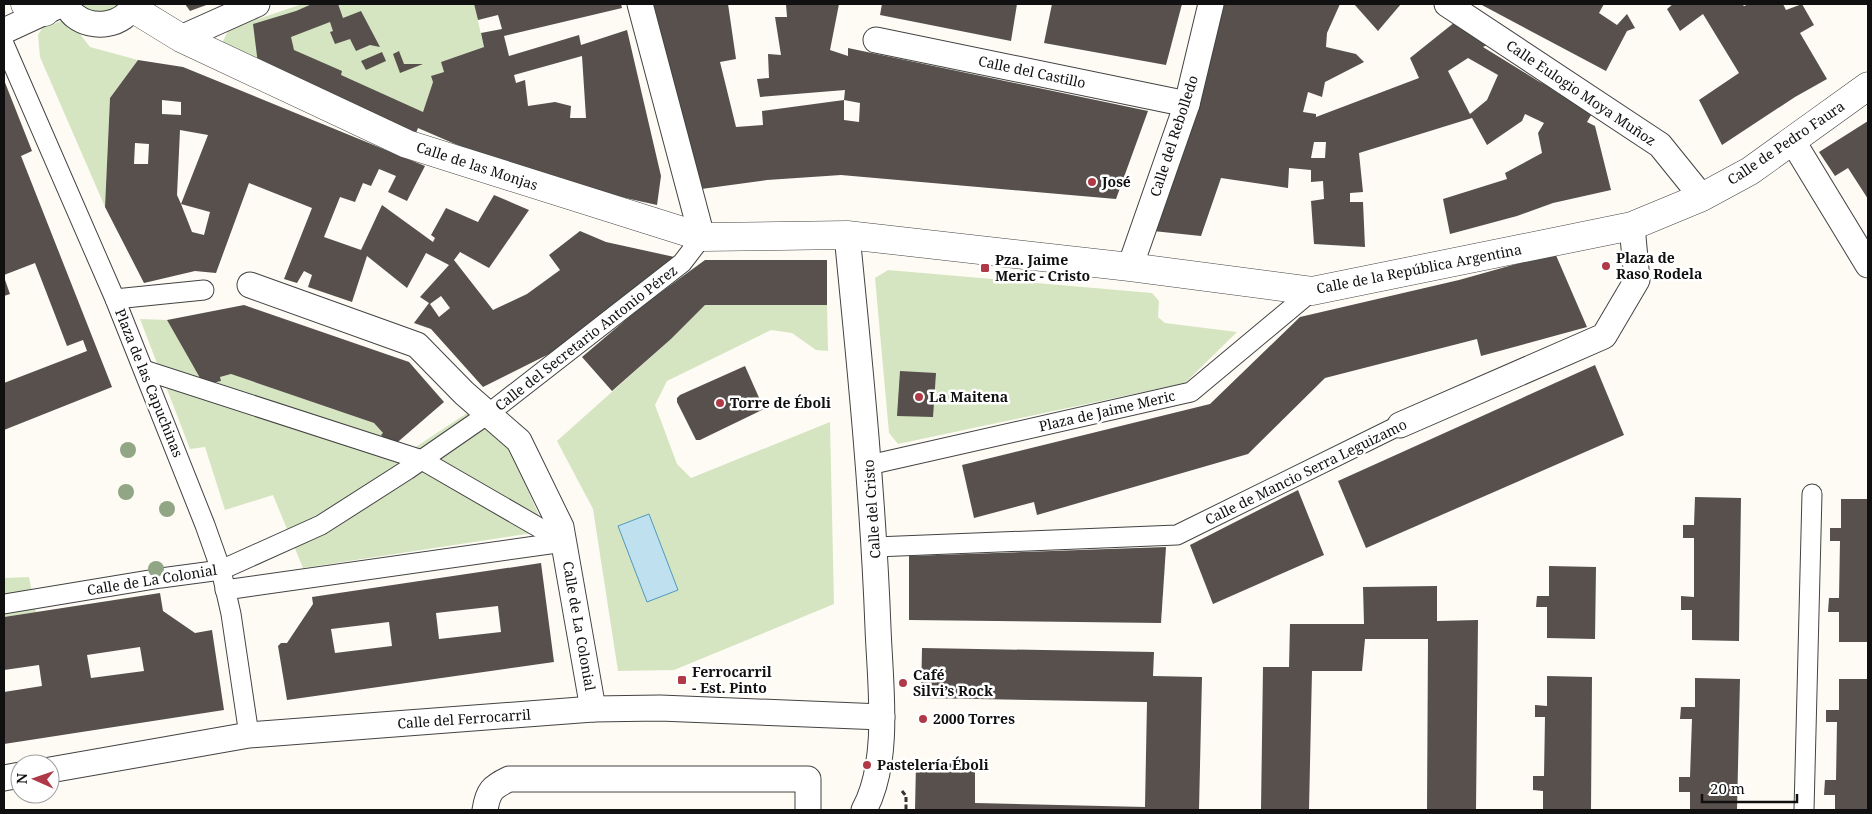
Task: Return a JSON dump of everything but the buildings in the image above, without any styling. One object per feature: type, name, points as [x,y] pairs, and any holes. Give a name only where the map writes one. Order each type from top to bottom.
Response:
[{"type":"street","points":[[181,38],[256,4]]},
{"type":"street","points":[[640,4],[702,237]]},
{"type":"street","name":"Calle del Rebolledo","points":[[1130,267],[1187,104],[1211,4]]},
{"type":"street","name":"Calle Eulogio Moya Muñoz","points":[[1447,4],[1660,145],[1702,197]]},
{"type":"street","points":[[4,31],[49,6],[89,24],[105,25],[121,19],[133,6]]},
{"type":"street","name":"Calle de las Monjas","points":[[133,6],[181,38],[407,144],[702,237],[847,235]]},
{"type":"street","name":"Calle del Castillo","points":[[876,40],[1187,104]]},
{"type":"street","name":"Plaza de las Capuchinas","points":[[4,44],[115,299],[206,524],[221,570],[231,614],[249,735]]},
{"type":"street","name":"Calle de Pedro Faura","points":[[1702,197],[1750,171],[1868,86]]},
{"type":"street","points":[[1792,140],[1868,265]]},
{"type":"street","name":"Calle de la República Argentina","points":[[1130,267],[1312,291],[1632,226],[1702,197]]},
{"type":"street","name":"Calle de Mancio Serra Leguizamo","points":[[875,547],[1177,535],[1400,425],[1604,336],[1637,280],[1632,226]]},
{"type":"street","points":[[847,235],[1130,267]]},
{"type":"street","name":"Calle del Cristo","points":[[847,235],[875,547],[882,717],[879,764],[875,783],[864,810]]},
{"type":"street","name":"Calle del Secretario Antonio Pérez","points":[[488,414],[682,263],[702,237]]},
{"type":"street","name":"Calle de La Colonial","points":[[250,285],[417,345],[464,393],[519,441],[561,527],[593,709]]},
{"type":"street","points":[[115,299],[204,290]]},
{"type":"street","name":"Plaza de Jaime Meric","points":[[869,465],[1191,392],[1312,291]]},
{"type":"street","name":"Calle de La Colonial","points":[[144,370],[422,460],[564,542]]},
{"type":"street","name":"Calle de La Colonial","points":[[4,604],[221,570],[321,525],[422,460],[488,414]]},
{"type":"street","points":[[1804,810],[1812,494]]},
{"type":"street","points":[[225,590],[564,542]]},
{"type":"street","name":"Calle del Ferrocarril","points":[[60,768],[249,735],[593,709],[660,708],[882,717]]},
{"type":"street","points":[[485,810],[487,797],[494,786],[509,779],[808,779],[808,810]]},
{"type":"green space","points":[[80,4],[120,4],[105,12],[94,12]]},
{"type":"green space","points":[[302,4],[474,4],[484,47],[441,62],[444,72],[432,76],[433,82],[418,128],[222,43],[229,29]]},
{"type":"green space","points":[[62,21],[73,25],[90,47],[138,60],[110,98],[105,207],[40,57],[38,35],[43,27]]},
{"type":"green space","points":[[888,270],[1152,293],[1159,301],[1158,317],[1165,323],[1237,332],[1185,383],[898,444],[889,433],[875,278]]},
{"type":"green space","points":[[705,305],[827,305],[828,351],[816,350],[792,333],[771,330],[667,381],[655,405],[677,464],[691,478],[830,422],[834,604],[674,670],[618,671],[593,509],[557,441],[671,339]]},
{"type":"green space","points":[[140,319],[167,320],[204,385],[221,381],[220,377],[231,374],[374,423],[383,433],[381,436],[392,447],[399,458],[467,413],[509,448],[546,531],[303,568],[273,495],[225,510],[205,447],[190,449]]},
{"type":"green space","points":[[29,577],[36,612],[4,617],[4,578]]},
{"type":"water","points":[[649,514],[678,590],[647,602],[618,526]]},
{"type":"place","name":"José","points":[[1092,182]]},
{"type":"place","name":"Plaza de Raso Rodela","points":[[1606,266]]},
{"type":"place","name":"Pza. Jaime Meric - Cristo","points":[[985,268]]},
{"type":"place","name":"La Maitena","points":[[919,397]]},
{"type":"place","name":"Torre de Éboli","points":[[720,403]]},
{"type":"place","name":"Ferrocarril - Est. Pinto","points":[[682,680]]},
{"type":"place","name":"Café Silvi’s Rock","points":[[903,683]]},
{"type":"place","name":"2000 Torres","points":[[923,719]]},
{"type":"place","name":"Pastelería Éboli","points":[[867,765]]}]
